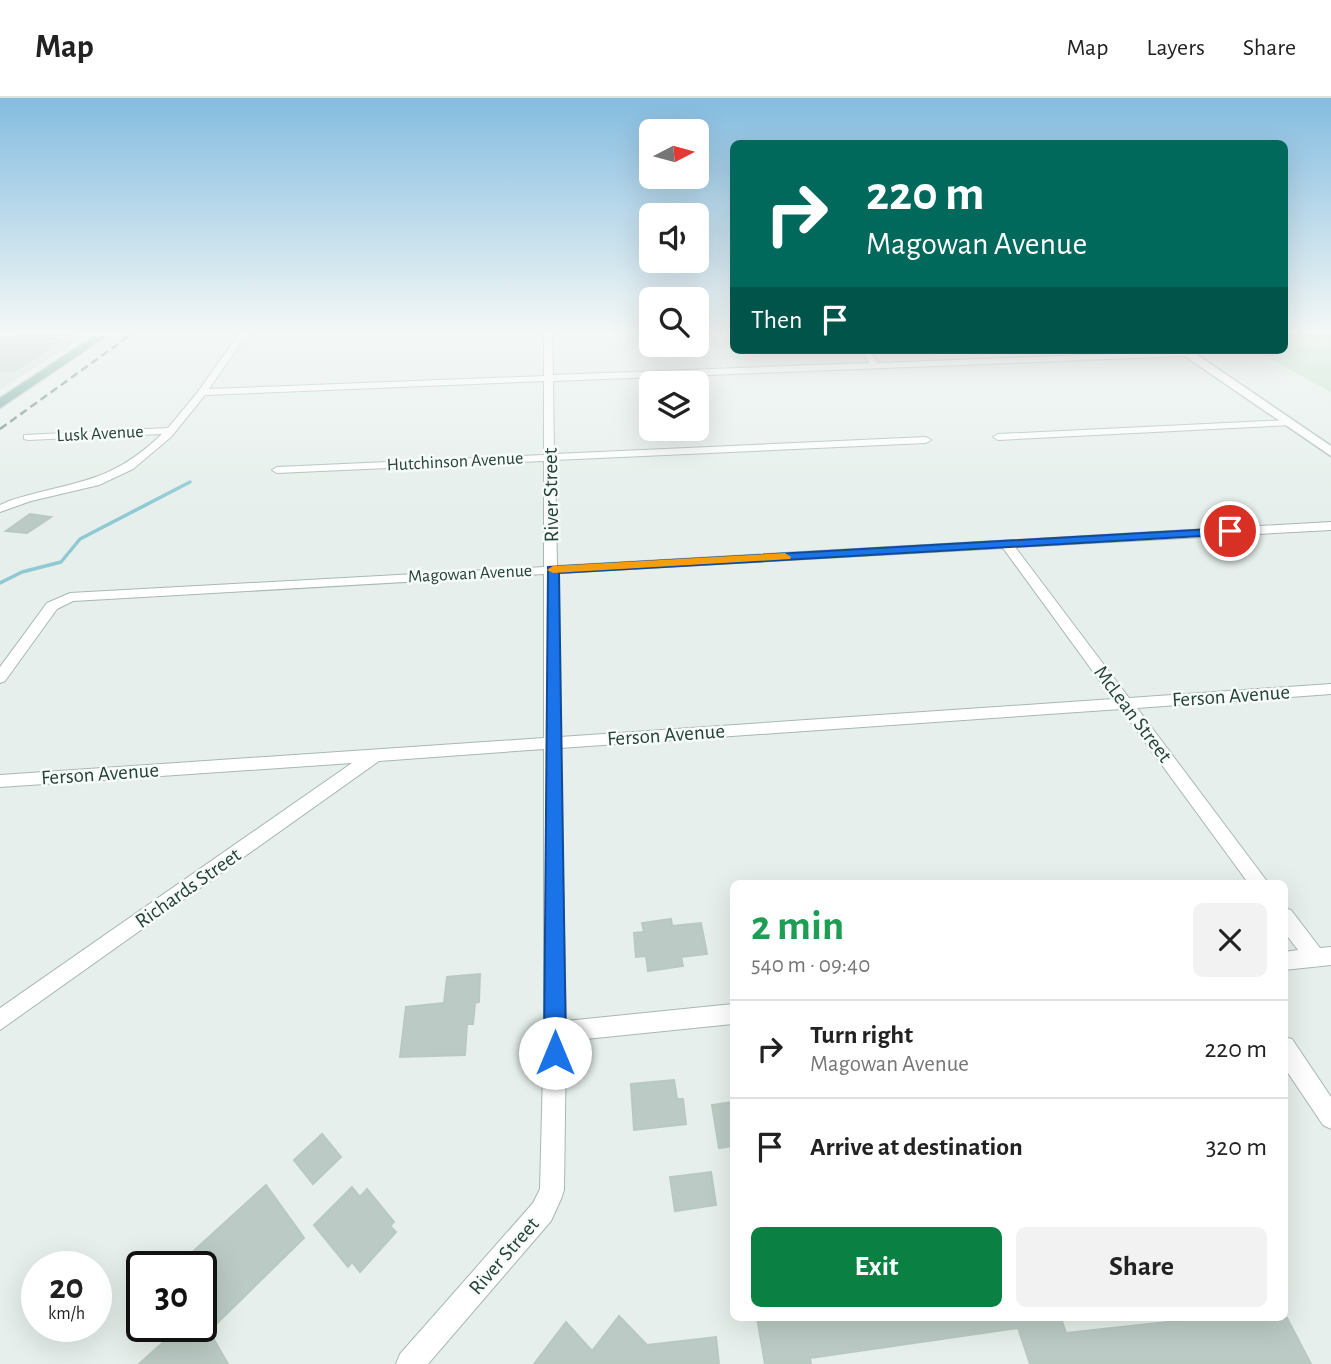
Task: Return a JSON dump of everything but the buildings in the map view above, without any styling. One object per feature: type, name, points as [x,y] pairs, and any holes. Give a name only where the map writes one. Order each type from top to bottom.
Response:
[{"type":"main road","points":[[0,404],[21,390]]},
{"type":"street","points":[[0,509],[48,491],[106,479],[128,468],[171,431],[201,392],[249,390]]},
{"type":"street","name":"River Street","points":[[410,1364],[542,1212],[554,1167],[552,570],[548,390]]},
{"type":"street","points":[[1241,390],[1331,452]]},
{"type":"street","points":[[998,437],[1289,423]]},
{"type":"street","name":"Lusk Avenue","points":[[28,438],[171,431]]},
{"type":"street","name":"Hutchinson Avenue","points":[[277,470],[926,440]]},
{"type":"street","name":"Magowan Avenue","points":[[0,678],[52,606],[70,597],[1331,526]]},
{"type":"street","name":"McLean Street","points":[[1006,544],[1257,880]]},
{"type":"street","name":"Ferson Avenue","points":[[0,781],[1331,689]]},
{"type":"street","name":"Richards Street","points":[[0,1020],[375,755]]},
{"type":"street","points":[[1288,920],[1323,957]]},
{"type":"street","points":[[1288,961],[1323,957]]},
{"type":"street","points":[[555,1032],[730,1014]]},
{"type":"street","points":[[1288,1052],[1331,1117]]},
{"type":"waterway","points":[[0,583],[22,572],[61,562],[80,539],[190,482]]},
{"type":"railway","points":[[0,429],[54,390]]},
{"type":"slow traffic","points":[[553,570],[785,557]]},
{"type":"route","points":[[555,1053],[552,570],[1230,531]]}]
